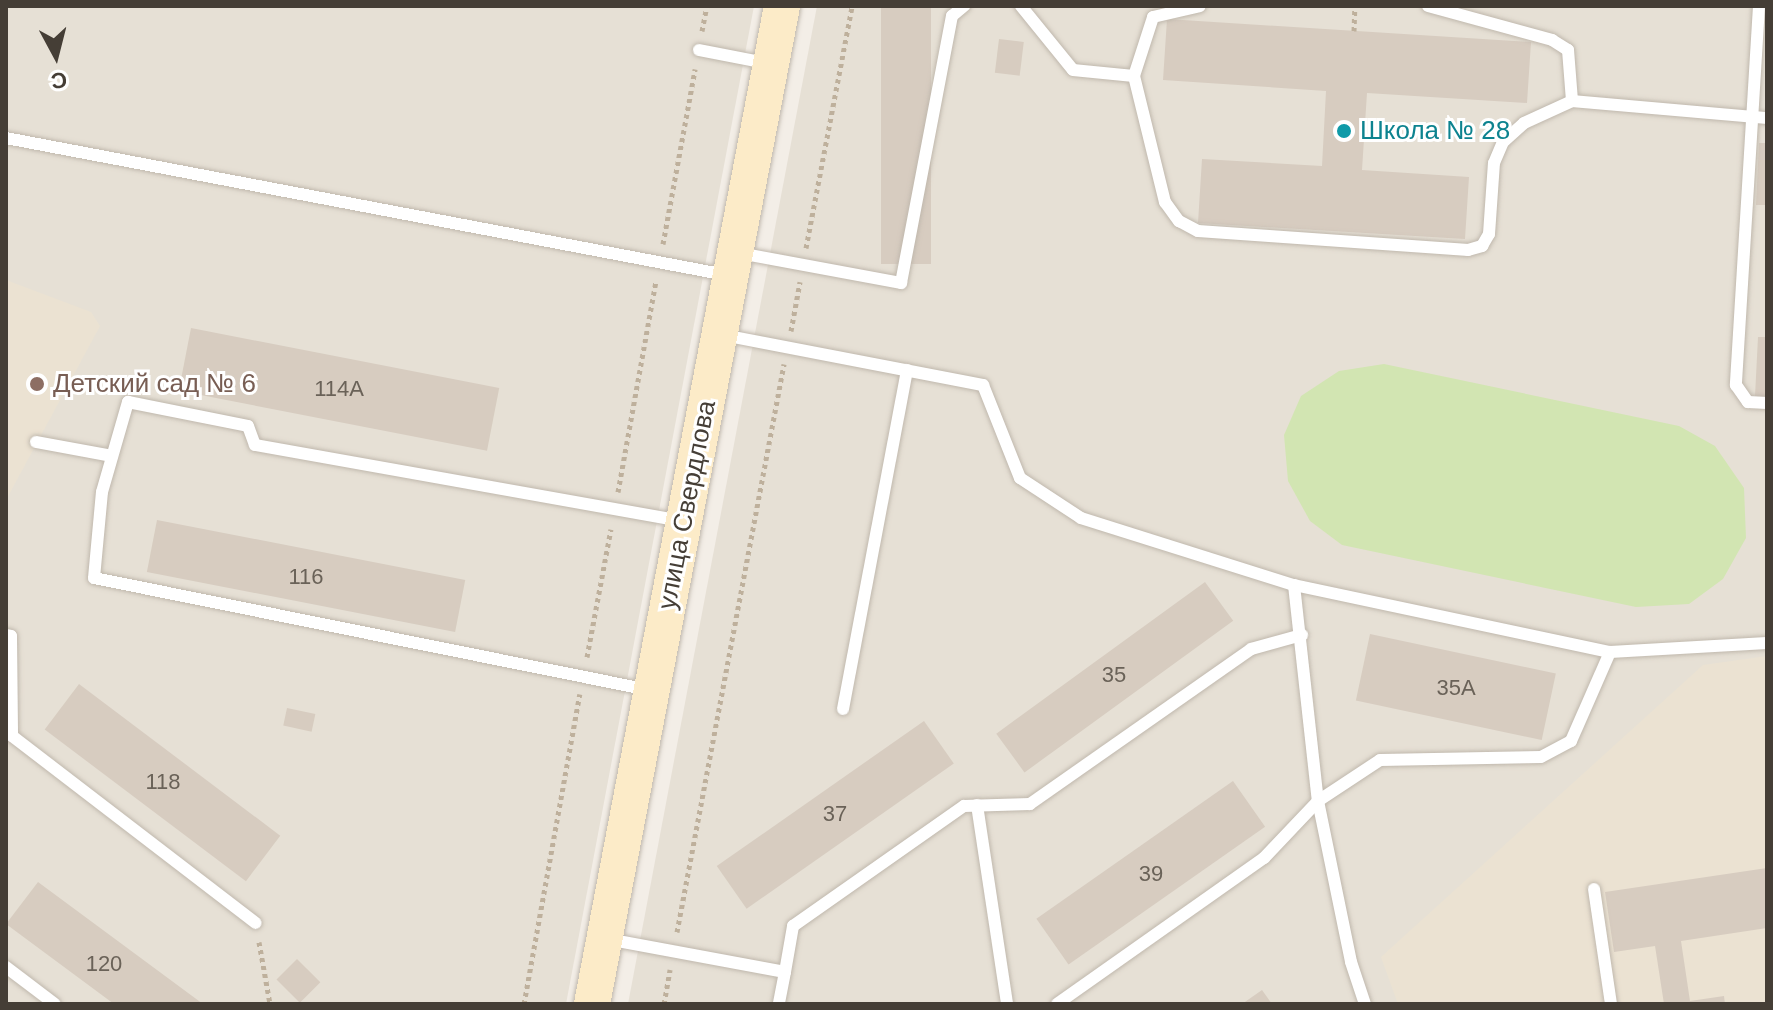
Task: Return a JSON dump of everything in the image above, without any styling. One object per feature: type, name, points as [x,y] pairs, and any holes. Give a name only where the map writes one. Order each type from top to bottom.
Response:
[{"type":"main road","name":"улица Свердлова","points":[[592,1004],[782,6]]},
{"type":"lane","points":[[6,138],[733,264],[803,265],[901,283],[952,16],[964,6]]},
{"type":"lane","points":[[1021,6],[1073,70],[1134,76]]},
{"type":"lane","points":[[1200,6],[1153,17],[1134,76],[1165,202],[1179,221],[1198,231],[1468,250],[1482,246],[1489,234],[1494,163],[1503,142],[1524,123],[1572,101],[1767,118]]},
{"type":"lane","points":[[1428,6],[1552,40],[1568,50],[1572,101]]},
{"type":"lane","points":[[1759,6],[1736,385],[1748,402],[1767,403]]},
{"type":"lane","points":[[699,50],[771,64]]},
{"type":"lane","points":[[720,334],[983,385],[1020,478],[1081,518],[1294,585],[1610,652],[1767,643]]},
{"type":"lane","points":[[843,709],[907,370]]},
{"type":"lane","points":[[652,690],[94,578],[102,492],[128,402],[248,426],[255,445],[684,521]]},
{"type":"lane","points":[[36,442],[112,456]]},
{"type":"lane","points":[[1294,585],[1302,635],[1318,801],[1351,962],[1365,1004]]},
{"type":"lane","points":[[6,635],[11,636],[12,736],[256,923]]},
{"type":"lane","points":[[779,1004],[793,926],[964,806],[1030,804],[1251,649],[1302,635]]},
{"type":"lane","points":[[1057,1004],[1264,858],[1318,801],[1380,760],[1541,757],[1571,741],[1610,652]]},
{"type":"lane","points":[[977,805],[1007,1004]]},
{"type":"lane","points":[[1594,889],[1611,1004]]},
{"type":"lane","points":[[605,939],[785,972]]},
{"type":"lane","points":[[6,967],[55,1004]]},
{"type":"path","points":[[664,1004],[852,6]]},
{"type":"path","points":[[1354,31],[1355,6]]},
{"type":"path","points":[[256,923],[270,1004]]},
{"type":"shaded area","points":[[6,6],[754,6],[566,1004],[6,1004]]},
{"type":"shaded area","points":[[817,6],[1767,6],[1767,1004],[628,1004]]},
{"type":"shaded area","name":"Детский сад № 6","points":[[6,280],[91,312],[100,326],[6,500]]},
{"type":"shaded area","points":[[1767,656],[1767,1004],[1398,1004],[1381,957],[1703,665]]},
{"type":"green space","points":[[1384,364],[1679,426],[1715,446],[1744,488],[1746,538],[1723,579],[1689,604],[1636,607],[1342,545],[1310,521],[1288,481],[1284,435],[1301,396],[1339,371]]},
{"type":"building","points":[[881,6],[931,6],[931,264],[881,264]]},
{"type":"building","name":"Школа № 28","points":[[1167,19],[1531,42],[1527,103],[1367,93],[1362,170],[1469,177],[1465,239],[1198,223],[1202,159],[1322,166],[1326,91],[1163,80]]},
{"type":"building","points":[[999,39],[1024,42],[1020,76],[995,73]]},
{"type":"building","points":[[1759,143],[1767,143],[1767,205],[1756,205]]},
{"type":"building","points":[[191,328],[499,388],[487,451],[179,391]]},
{"type":"building","points":[[1758,337],[1767,337],[1767,397],[1755,396]]},
{"type":"building","points":[[157,520],[465,580],[455,632],[147,572]]},
{"type":"building","points":[[1205,582],[1233,621],[1024,772],[996,734]]},
{"type":"building","points":[[1370,634],[1556,674],[1542,740],[1356,701]]},
{"type":"building","points":[[79,684],[280,836],[246,881],[45,730]]},
{"type":"building","points":[[287,708],[315,714],[312,732],[283,726]]},
{"type":"building","points":[[924,721],[954,764],[747,909],[717,866]]},
{"type":"building","points":[[1233,781],[1265,827],[1069,965],[1036,919]]},
{"type":"building","points":[[1767,868],[1767,928],[1681,941],[1690,1001],[1724,996],[1725,1004],[1664,1004],[1655,946],[1614,952],[1605,892]]},
{"type":"building","points":[[38,882],[203,1004],[114,1004],[6,924]]},
{"type":"building","points":[[297,959],[320,982],[300,1003],[276,980]]},
{"type":"building","points":[[1262,990],[1272,1004],[1242,1004]]},
{"type":"place","name":"Школа № 28","points":[[1344,131]]},
{"type":"place","name":"Детский сад № 6","points":[[37,384]]}]
